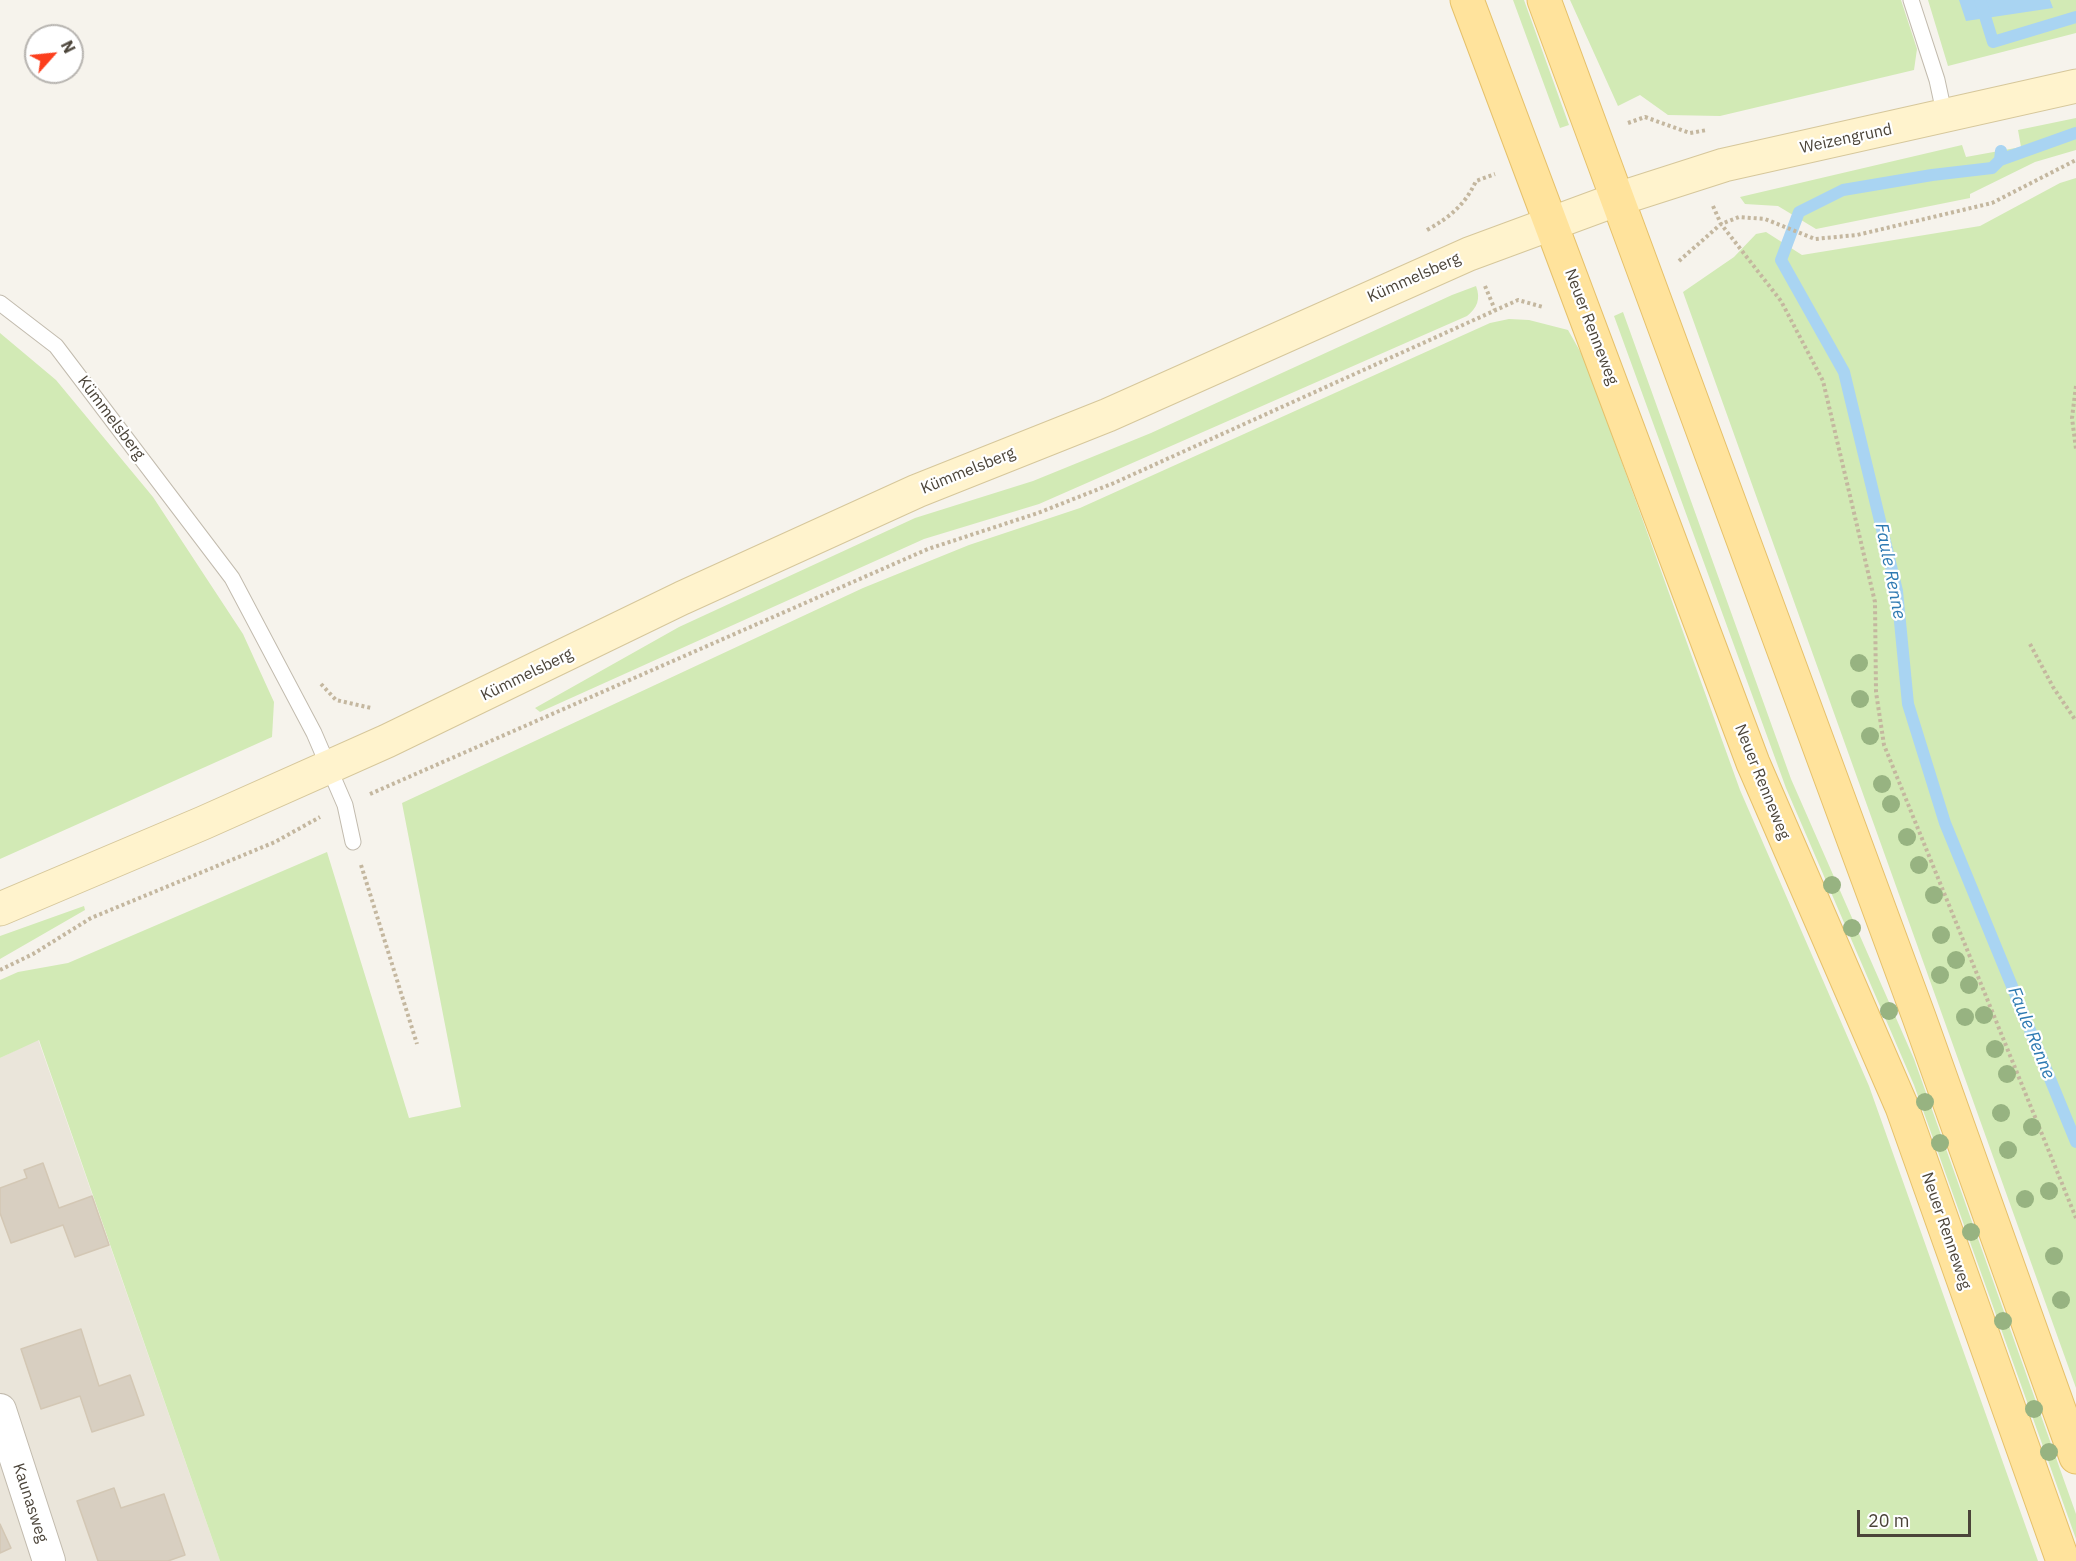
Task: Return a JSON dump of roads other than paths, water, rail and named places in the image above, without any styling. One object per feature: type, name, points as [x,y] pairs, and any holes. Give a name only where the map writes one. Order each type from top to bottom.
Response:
[{"type":"main road","name":"Neuer Renneweg","points":[[1467,0],[1753,763],[1902,1107],[2062,1561]]},
{"type":"main road","points":[[1544,0],[1919,1017],[2076,1457]]},
{"type":"main road","name":"Weizengrund","points":[[1618,199],[1725,165],[2076,86]]},
{"type":"main road","name":"Kümmelsberg","points":[[0,909],[329,767],[547,666],[682,598],[917,491],[1108,415],[1436,268],[1618,199]]},
{"type":"street","name":"Kaunasweg","points":[[0,1410],[50,1561]]},
{"type":"lane","points":[[1911,0],[1945,117]]},
{"type":"lane","name":"Kümmelsberg","points":[[0,303],[56,346],[232,578],[292,687],[329,767]]},
{"type":"lane","points":[[329,767],[345,805],[353,842]]},
{"type":"water","points":[[1959,0],[2050,0],[2053,8],[1966,21]]},
{"type":"waterway","points":[[1980,0],[1993,42],[2076,17]]},
{"type":"waterway","points":[[2000,160],[2076,133]]},
{"type":"waterway","name":"Faule Renne","points":[[2001,151],[2000,160],[1992,168],[1932,175],[1843,190],[1799,212],[1781,260],[1844,372],[1897,591],[1908,704],[1945,823],[2076,1142]]}]
